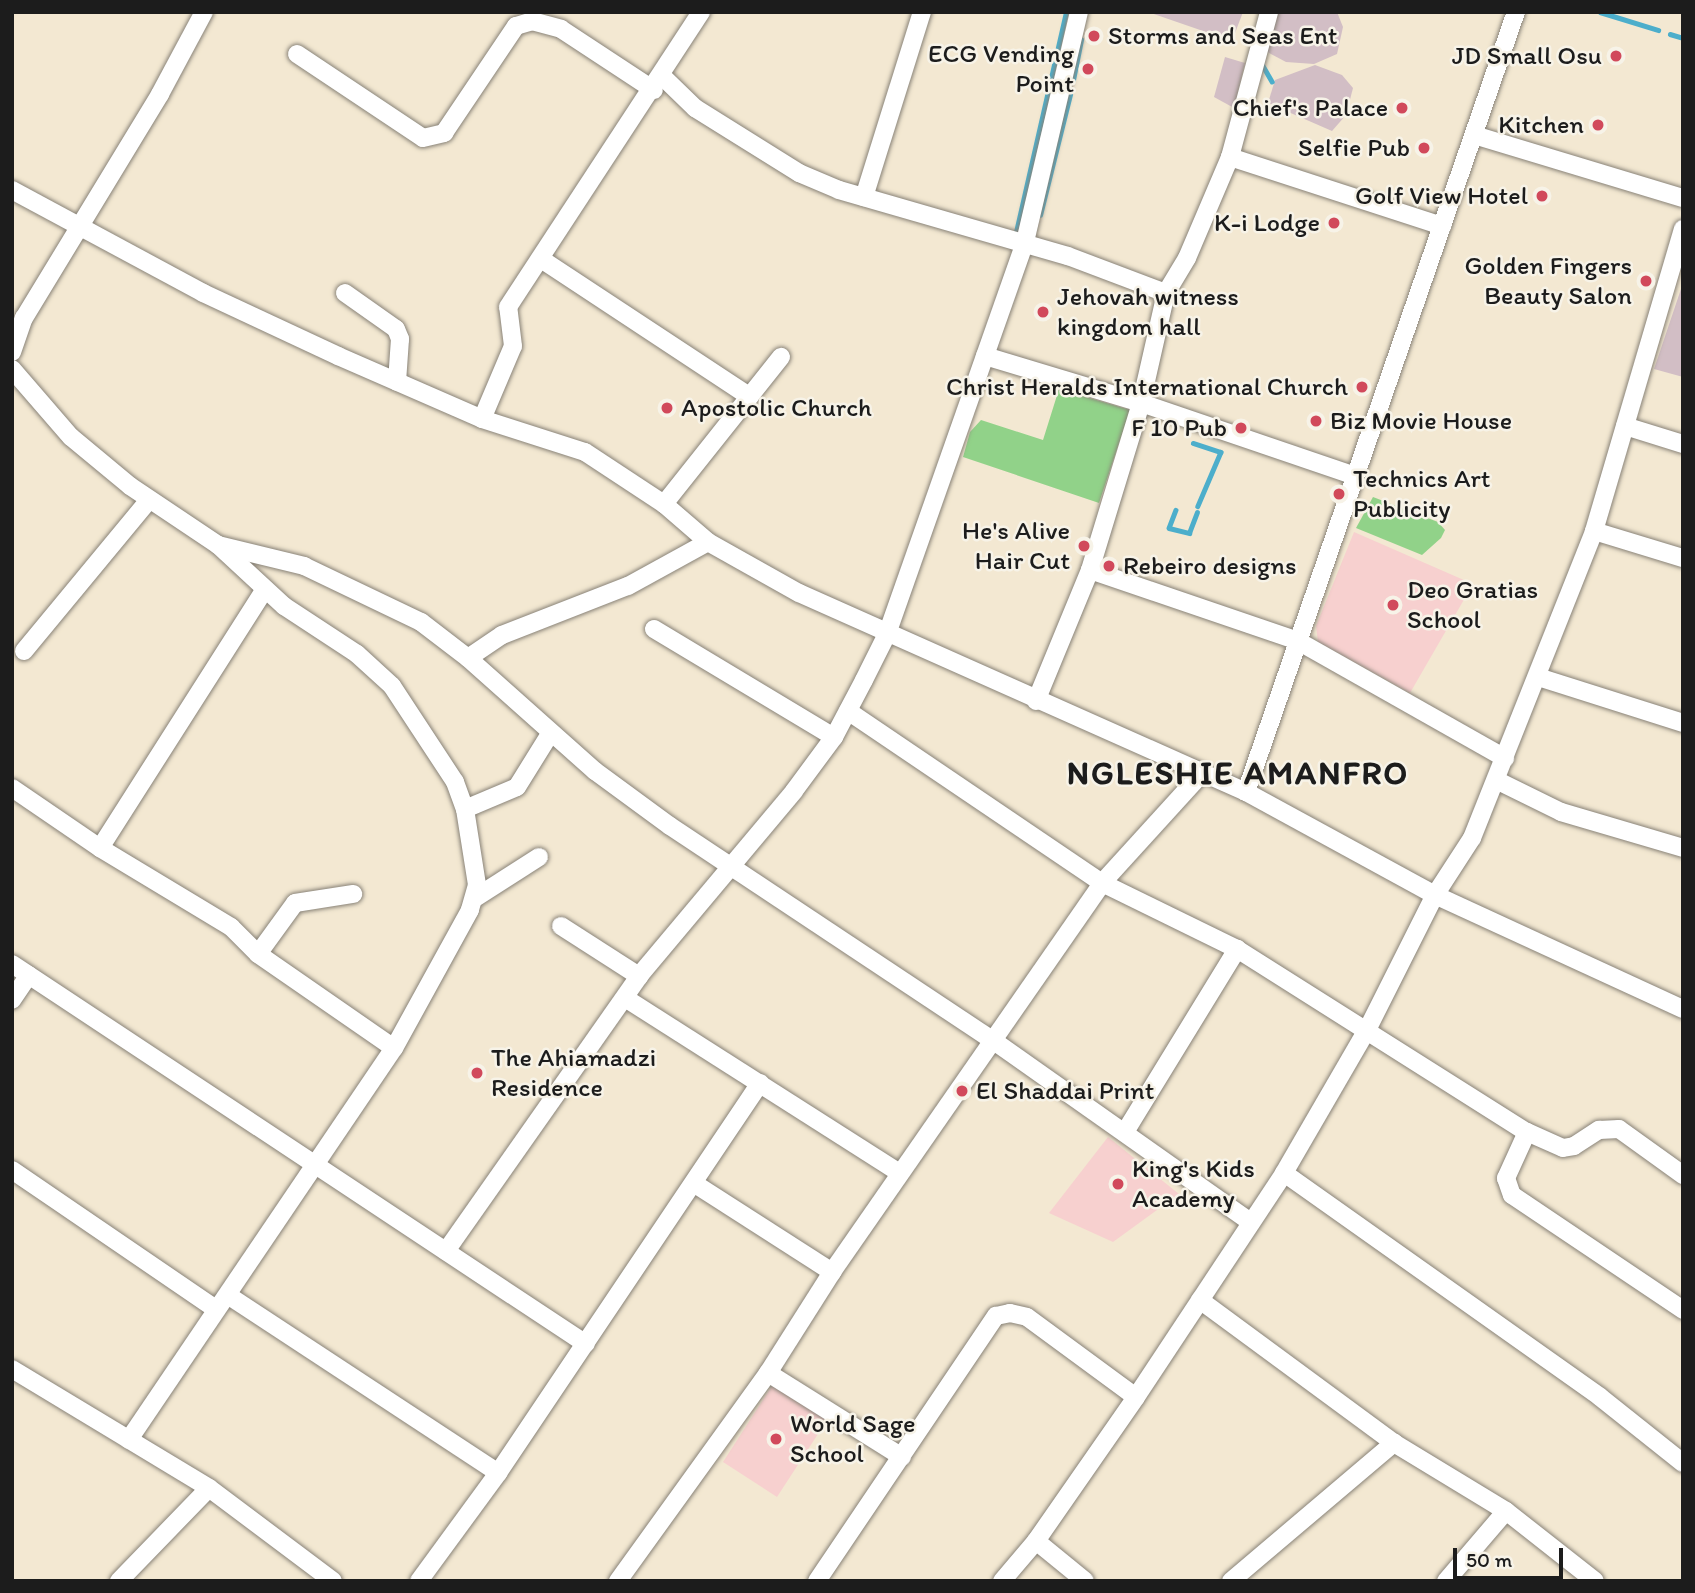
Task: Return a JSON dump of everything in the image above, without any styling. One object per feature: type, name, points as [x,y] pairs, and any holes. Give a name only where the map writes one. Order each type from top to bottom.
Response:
[{"type":"street","points":[[12,352],[24,318],[204,12]]},
{"type":"street","points":[[482,419],[513,346],[508,307],[658,83],[701,12]]},
{"type":"street","points":[[864,197],[922,12]]},
{"type":"street","points":[[446,1251],[639,976],[834,737],[848,711],[887,634],[1025,242],[1079,12]]},
{"type":"street","points":[[1036,701],[1090,570],[1141,403],[1166,293],[1187,258],[1230,157],[1269,12]]},
{"type":"street","points":[[1246,792],[1516,12]]},
{"type":"street","points":[[297,54],[423,138],[444,133],[516,26],[532,21],[561,29],[658,83],[749,144],[799,173],[864,197],[1025,242],[1166,293]]},
{"type":"street","points":[[1474,135],[1683,198]]},
{"type":"street","points":[[1230,157],[1442,226]]},
{"type":"street","points":[[12,190],[203,293],[397,382],[482,419],[585,452],[664,505],[708,542],[799,593],[1036,701],[1246,792],[1435,895],[1683,1009]]},
{"type":"street","points":[[1002,1581],[1036,1541],[1136,1397],[1249,1221],[1284,1173],[1368,1028],[1435,895],[1472,838],[1594,531],[1683,229]]},
{"type":"street","points":[[541,259],[750,397]]},
{"type":"street","points":[[345,293],[396,329],[400,339],[397,382]]},
{"type":"street","points":[[985,356],[1141,403],[1355,476]]},
{"type":"street","points":[[664,505],[781,357]]},
{"type":"street","points":[[12,369],[71,437],[149,500],[218,545],[265,589],[357,654],[392,686],[442,758],[465,809],[475,898]]},
{"type":"street","points":[[1625,426],[1683,444]]},
{"type":"street","points":[[24,651],[149,500]]},
{"type":"street","points":[[1594,531],[1683,558]]},
{"type":"street","points":[[468,658],[502,635],[628,586],[708,542]]},
{"type":"street","points":[[218,545],[304,566],[421,622],[468,658],[550,734],[729,866],[994,1041],[1249,1221]]},
{"type":"street","points":[[1090,570],[1298,642],[1505,758]]},
{"type":"street","points":[[100,848],[265,589]]},
{"type":"street","points":[[654,629],[834,737]]},
{"type":"street","points":[[1538,677],[1683,723]]},
{"type":"street","points":[[848,711],[1102,883],[1237,949],[1368,1028],[1527,1132],[1563,1148],[1600,1130],[1619,1129],[1683,1175]]},
{"type":"street","points":[[465,809],[517,787],[550,734]]},
{"type":"street","points":[[618,1581],[768,1373],[832,1272],[1102,883],[1202,773]]},
{"type":"street","points":[[1496,780],[1561,812],[1683,848]]},
{"type":"street","points":[[12,788],[100,848],[231,927],[258,954],[394,1048]]},
{"type":"street","points":[[129,1440],[394,1048],[475,898],[539,858]]},
{"type":"street","points":[[258,954],[295,903],[353,894]]},
{"type":"street","points":[[561,926],[639,976]]},
{"type":"street","points":[[1125,1132],[1237,949]]},
{"type":"street","points":[[12,964],[586,1345]]},
{"type":"street","points":[[12,1000],[29,975]]},
{"type":"street","points":[[625,998],[900,1173]]},
{"type":"street","points":[[419,1581],[498,1473],[586,1345],[760,1083]]},
{"type":"street","points":[[1527,1132],[1506,1178],[1512,1195],[1683,1310]]},
{"type":"street","points":[[12,1170],[498,1473]]},
{"type":"street","points":[[1284,1173],[1589,1390],[1683,1463]]},
{"type":"street","points":[[695,1184],[832,1272]]},
{"type":"street","points":[[1200,1300],[1394,1443],[1506,1511],[1595,1581]]},
{"type":"street","points":[[817,1581],[996,1316],[1010,1312],[1027,1317],[1136,1397]]},
{"type":"street","points":[[12,1369],[209,1488],[332,1581]]},
{"type":"street","points":[[768,1373],[902,1457]]},
{"type":"street","points":[[1231,1581],[1394,1443]]},
{"type":"street","points":[[120,1581],[209,1488]]},
{"type":"street","points":[[1446,1581],[1506,1511]]},
{"type":"street","points":[[1036,1541],[1085,1581]]},
{"type":"shaded area","points":[[1148,12],[1243,12],[1232,41]]},
{"type":"shaded area","points":[[1270,12],[1337,12],[1343,27],[1337,54],[1314,64],[1286,62],[1269,53],[1261,43]]},
{"type":"shaded area","points":[[1225,57],[1245,63],[1234,108],[1214,97]]},
{"type":"shaded area","points":[[1315,65],[1342,75],[1353,88],[1346,115],[1332,131],[1268,103],[1275,80]]},
{"type":"shaded area","points":[[1683,283],[1683,377],[1654,369]]},
{"type":"shaded area","name":"Deo Gratias School","points":[[1354,532],[1473,584],[1410,693],[1318,642],[1316,626]]},
{"type":"shaded area","name":"King's Kids Academy","points":[[1108,1137],[1179,1194],[1113,1242],[1049,1213]]},
{"type":"shaded area","name":"World Sage School","points":[[775,1381],[829,1417],[777,1497],[723,1462]]},
{"type":"green space","points":[[1059,389],[1130,410],[1099,503],[963,457],[970,432],[981,420],[1043,440]]},
{"type":"green space","points":[[1373,497],[1438,522],[1445,530],[1441,538],[1422,555],[1356,528]]},
{"type":"waterway","points":[[1016,232],[1066,12]]},
{"type":"waterway","points":[[1600,12],[1658,30]]},
{"type":"waterway","points":[[1670,34],[1683,38]]},
{"type":"waterway","points":[[1073,80],[1081,40]]},
{"type":"waterway","points":[[1262,64],[1272,81]]},
{"type":"waterway","points":[[1040,215],[1070,95]]},
{"type":"waterway","points":[[1193,443],[1221,452],[1198,506]]},
{"type":"waterway","points":[[1176,510],[1169,528],[1189,533],[1197,512]]},
{"type":"place","name":"Storms and Seas Ent","points":[[1094,36]]},
{"type":"place","name":"JD Small Osu","points":[[1616,56]]},
{"type":"place","name":"ECG Vending Point","points":[[1088,69]]},
{"type":"place","name":"Chief's Palace","points":[[1402,108]]},
{"type":"place","name":"Kitchen","points":[[1598,125]]},
{"type":"place","name":"Selfie Pub","points":[[1424,148]]},
{"type":"place","name":"Golf View Hotel","points":[[1542,196]]},
{"type":"place","name":"K-i Lodge","points":[[1334,223]]},
{"type":"place","name":"Golden Fingers Beauty Salon","points":[[1646,281]]},
{"type":"place","name":"Jehovah witness kingdom hall","points":[[1043,312]]},
{"type":"place","name":"Christ Heralds International Church","points":[[1362,387]]},
{"type":"place","name":"Apostolic Church","points":[[667,408]]},
{"type":"place","name":"Biz Movie House","points":[[1316,421]]},
{"type":"place","name":"F 10 Pub","points":[[1241,428]]},
{"type":"place","name":"Technics Art Publicity","points":[[1339,494]]},
{"type":"place","name":"He's Alive Hair Cut","points":[[1084,546]]},
{"type":"place","name":"Rebeiro designs","points":[[1109,566]]},
{"type":"place","name":"Deo Gratias School","points":[[1393,605]]},
{"type":"place","name":"The Ahiamadzi Residence","points":[[477,1073]]},
{"type":"place","name":"El Shaddai Print","points":[[962,1091]]},
{"type":"place","name":"King's Kids Academy","points":[[1118,1184]]},
{"type":"place","name":"World Sage School","points":[[776,1439]]},
{"type":"district","name":"NGLESHIE AMANFRO","points":[[1238,773]]}]
